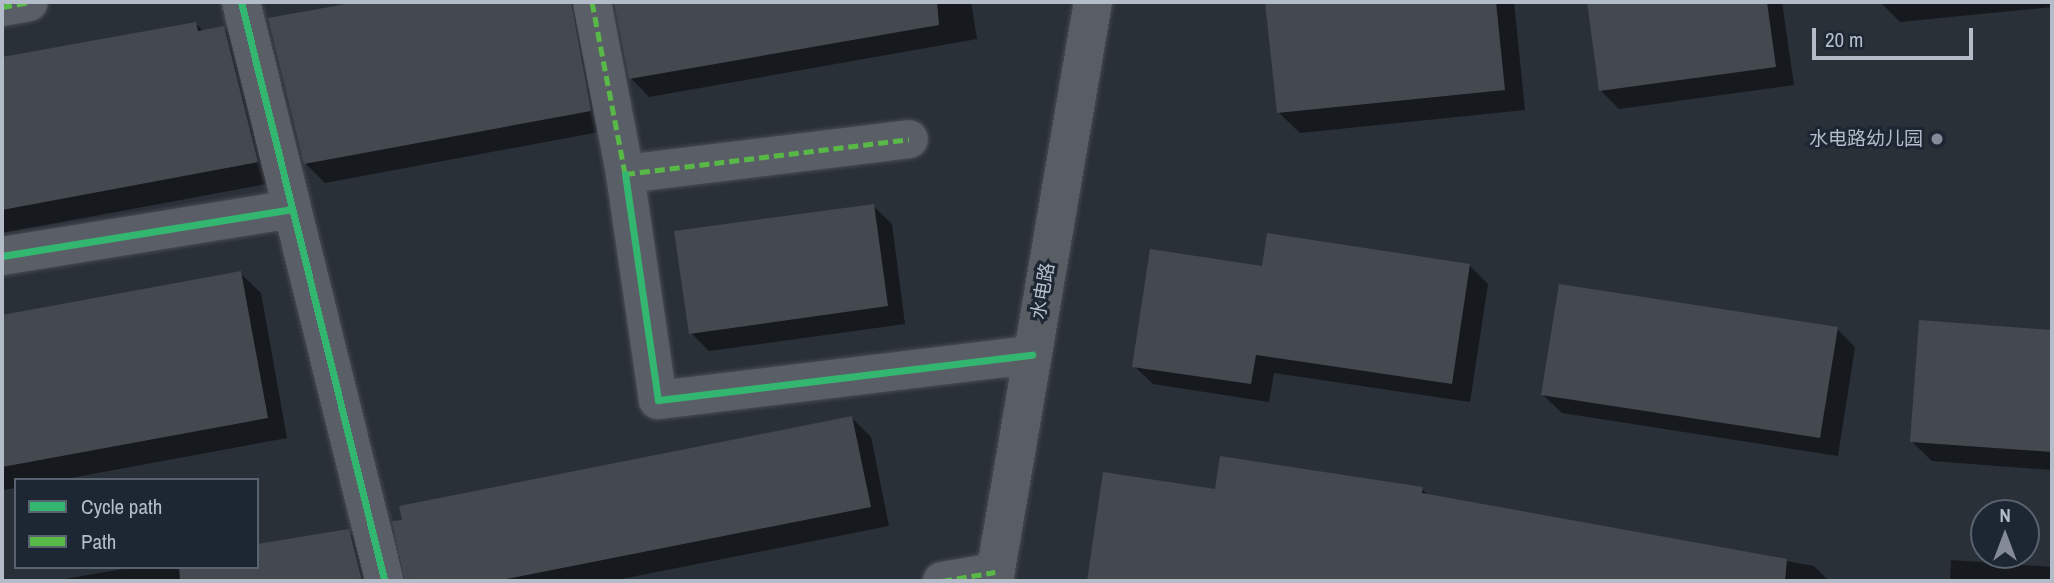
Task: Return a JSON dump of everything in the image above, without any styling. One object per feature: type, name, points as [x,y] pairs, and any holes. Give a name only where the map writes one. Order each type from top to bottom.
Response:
[{"type":"main road","name":"水电路","points":[[994,577],[1093,2]]},
{"type":"street","points":[[2,6],[29,2]]},
{"type":"street","points":[[241,2],[384,579]]},
{"type":"street","points":[[592,2],[625,174],[658,400],[1032,355]]},
{"type":"street","points":[[625,174],[909,139]]},
{"type":"street","points":[[2,256],[292,209]]},
{"type":"street","points":[[942,581],[994,577]]},
{"type":"building","points":[[357,2],[571,2],[591,111],[304,164],[268,18]]},
{"type":"building","points":[[614,2],[937,2],[939,25],[629,79]]},
{"type":"building","points":[[1265,2],[1496,2],[1505,90],[1277,113]]},
{"type":"building","points":[[1587,2],[1767,2],[1776,67],[1599,91]]},
{"type":"building","points":[[196,22],[198,31],[224,26],[258,162],[2,210],[2,57]]},
{"type":"building","points":[[874,204],[888,306],[689,334],[674,231]]},
{"type":"building","points":[[1267,233],[1470,264],[1452,384],[1256,355],[1251,384],[1132,367],[1150,249],[1262,266]]},
{"type":"building","points":[[241,271],[268,418],[2,467],[2,315]]},
{"type":"building","points":[[1559,284],[1838,327],[1820,438],[1541,395]]},
{"type":"building","points":[[1919,320],[2052,330],[2052,452],[1910,442]]},
{"type":"building","points":[[852,416],[871,507],[496,581],[405,581],[392,521],[402,520],[399,506]]},
{"type":"building","points":[[1220,456],[1423,487],[1422,493],[1787,559],[1785,581],[1087,581],[1103,472],[1215,489]]},
{"type":"building","points":[[349,529],[362,581],[180,581],[179,569],[259,569],[259,544]]},
{"type":"marked path","points":[[2,7],[29,2]]},
{"type":"marked path","points":[[592,2],[625,174],[909,139]]},
{"type":"marked path","points":[[942,581],[995,572]]},
{"type":"cycle path","points":[[241,2],[384,579]]},
{"type":"cycle path","points":[[625,174],[658,400],[1032,355]]},
{"type":"cycle path","points":[[2,256],[292,209]]},
{"type":"place","name":"水电路幼儿园","points":[[1937,139]]}]
